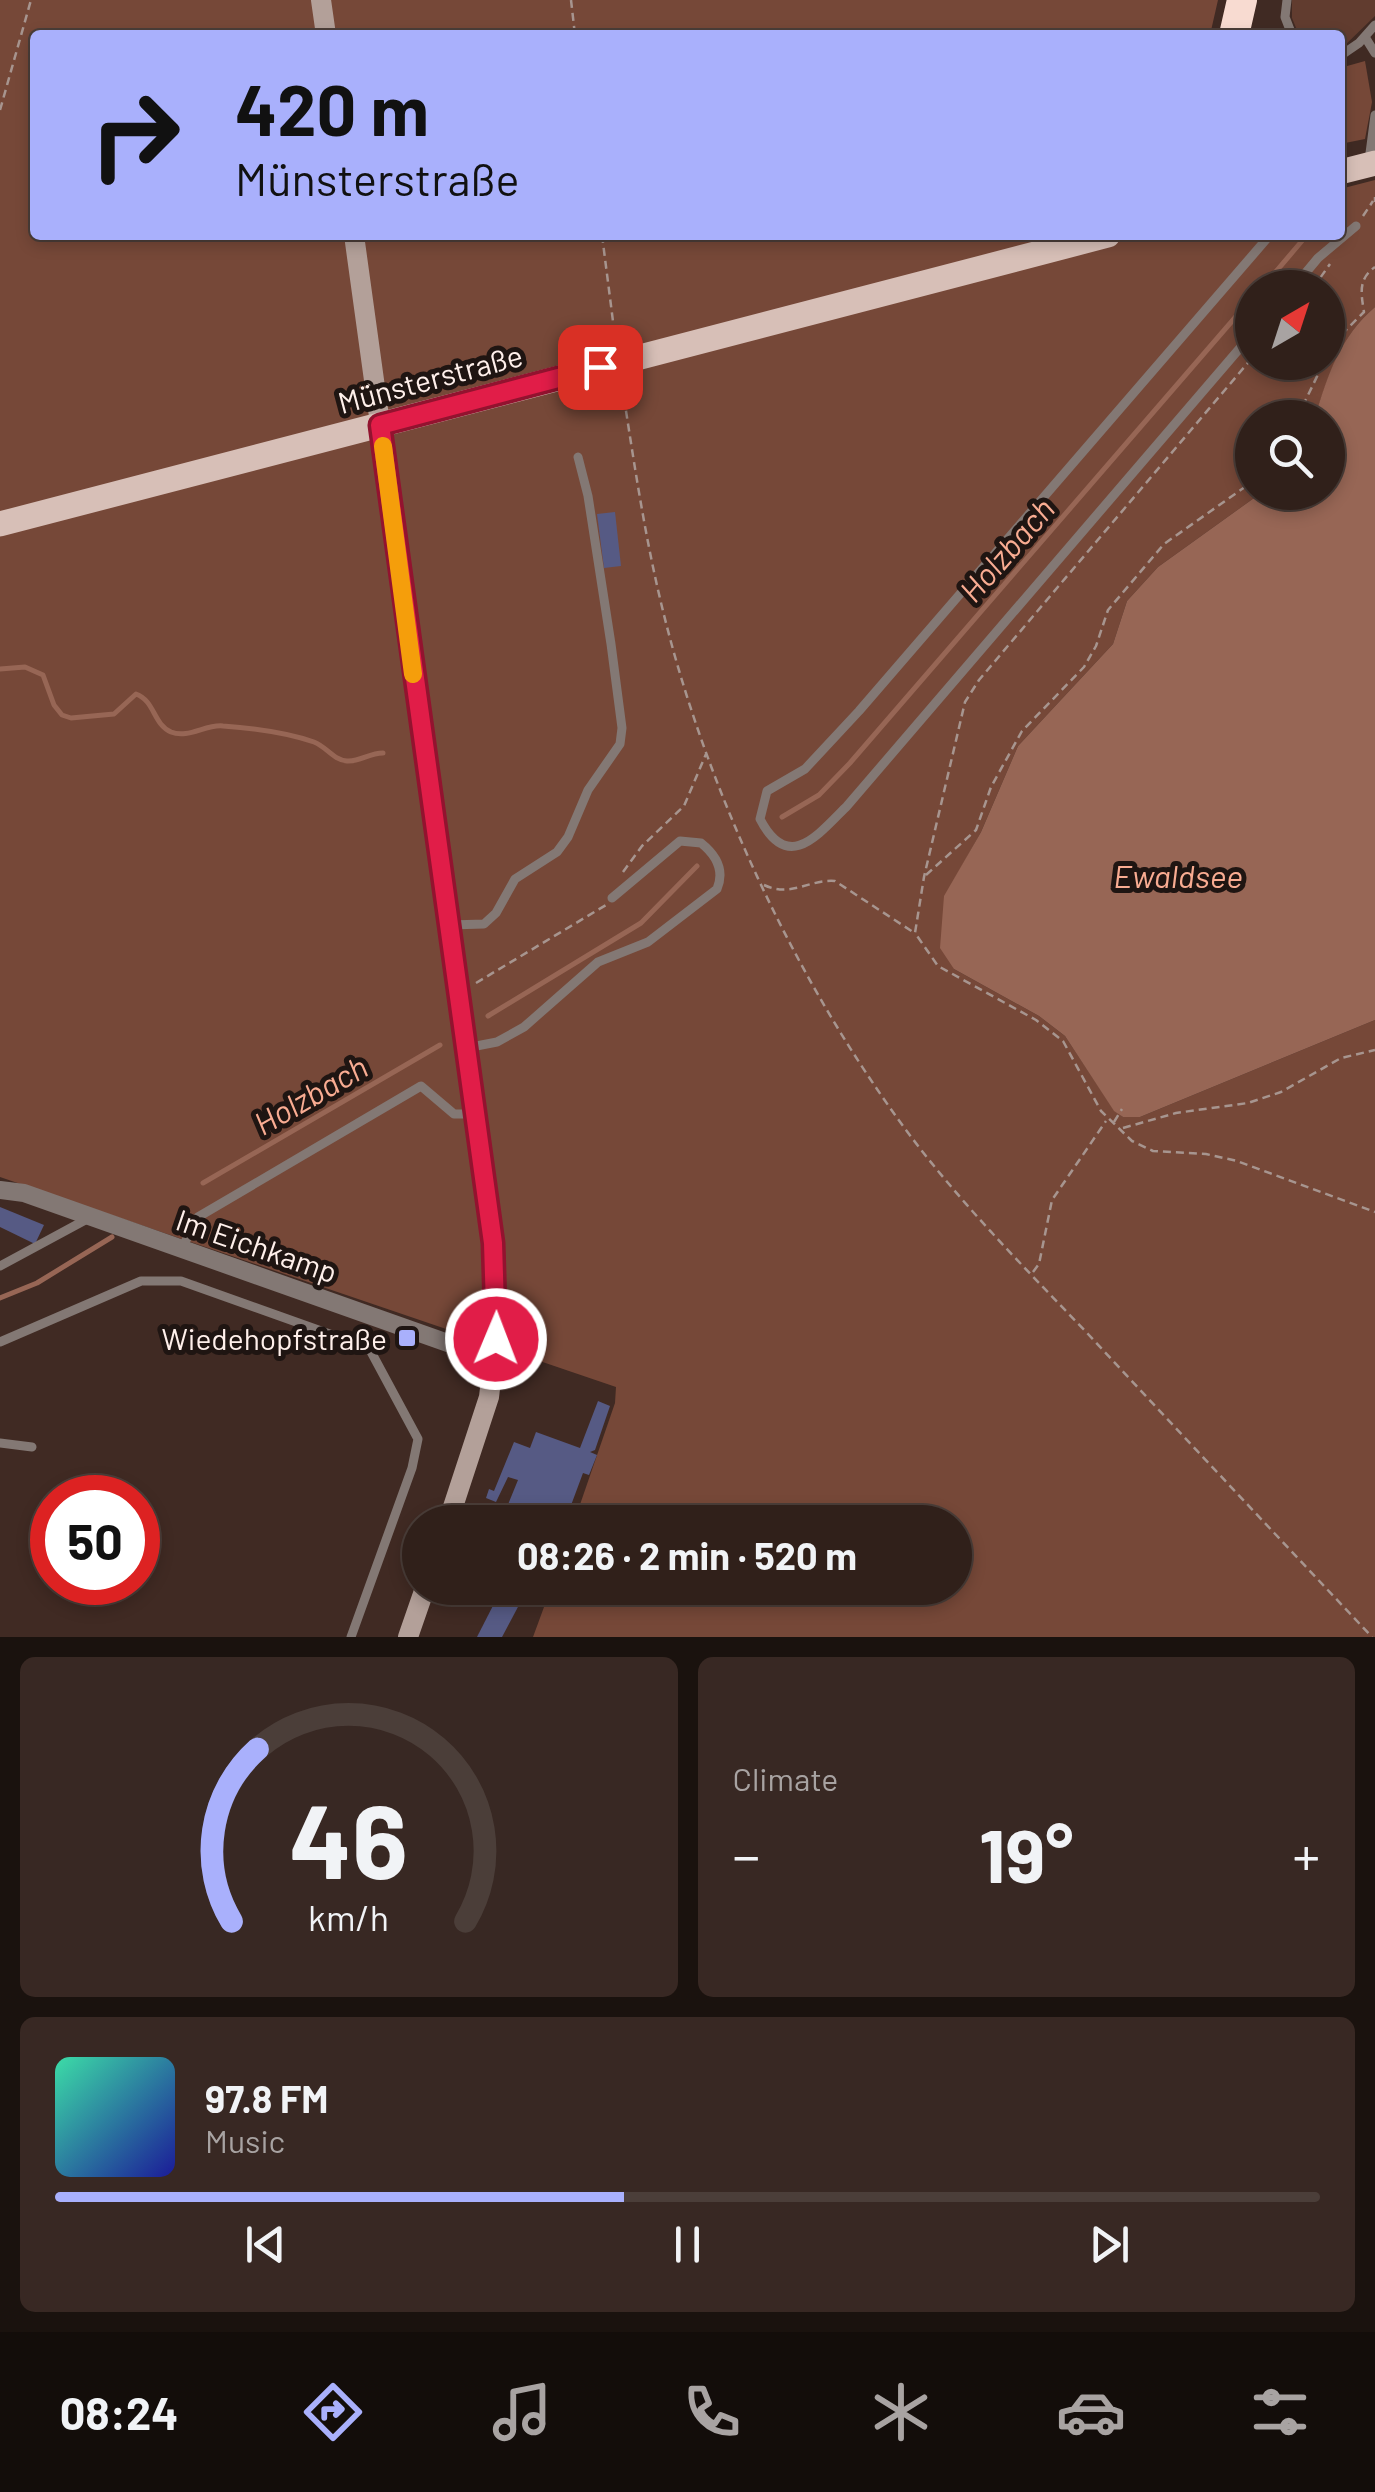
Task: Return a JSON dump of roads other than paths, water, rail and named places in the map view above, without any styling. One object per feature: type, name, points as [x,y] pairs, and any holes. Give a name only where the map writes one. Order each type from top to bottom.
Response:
[{"type":"highway","points":[[1235,30],[1242,0]]},
{"type":"main road","points":[[322,0],[325,30]]},
{"type":"main road","points":[[1345,171],[1374,163]]},
{"type":"main road","points":[[355,240],[493,1243],[498,1319],[489,1397],[454,1505]]},
{"type":"main road","name":"Münsterstraße","points":[[0,524],[1089,240]]},
{"type":"main road","points":[[408,1637],[419,1605]]},
{"type":"street","name":"Im Eichkamp","points":[[0,1190],[24,1193],[493,1359]]},
{"type":"lane","points":[[1287,0],[1285,17],[1290,30]]},
{"type":"lane","points":[[1345,52],[1375,25]]},
{"type":"lane","points":[[1365,37],[1375,52]]},
{"type":"lane","points":[[1374,163],[1370,153],[1375,116]]},
{"type":"lane","points":[[1345,235],[1356,226]]},
{"type":"lane","points":[[1240,270],[1266,240]]},
{"type":"lane","points":[[1308,270],[1339,240]]},
{"type":"lane","points":[[1235,276],[859,711],[806,769],[767,792],[760,818],[776,844],[786,848],[802,844],[847,806],[1235,354]]},
{"type":"lane","points":[[447,924],[484,924],[496,913],[515,879],[557,852],[568,837],[588,790],[620,744],[622,728],[611,644],[588,496],[578,457]]},
{"type":"lane","points":[[464,1048],[498,1042],[524,1028],[598,962],[662,933],[718,889],[718,863],[702,843],[680,841],[612,898]]},
{"type":"lane","points":[[182,1248],[198,1217],[421,1086],[454,1114],[474,1114]]},
{"type":"lane","points":[[0,1266],[91,1217]]},
{"type":"lane","points":[[0,1342],[141,1280],[156,1279],[181,1281],[369,1348],[418,1439],[412,1468],[351,1637]]},
{"type":"lane","points":[[0,1443],[32,1448]]},
{"type":"water","name":"Ewaldsee","points":[[1375,307],[1375,1020],[1140,1117],[1123,1117],[1114,1111],[1065,1036],[1039,1016],[954,969],[940,948],[944,896],[981,832],[1018,746],[1113,644],[1127,601],[1158,567],[1237,510],[1345,510],[1345,400],[1321,400],[1327,380],[1345,380],[1345,343]]},
{"type":"waterway","name":"Holzbach","points":[[1277,270],[1303,240]]},
{"type":"waterway","name":"Holzbach","points":[[782,817],[819,795],[850,763],[1235,318]]},
{"type":"waterway","points":[[0,669],[25,667],[43,675],[54,705],[62,715],[71,718],[114,714],[136,694],[147,702],[165,728],[177,734],[217,726],[234,727],[304,739],[347,761],[383,753]]},
{"type":"waterway","name":"Holzbach","points":[[488,1016],[641,923],[697,866]]},
{"type":"waterway","name":"Holzbach","points":[[203,1183],[440,1045]]},
{"type":"waterway","name":"Holzbach","points":[[0,1298],[37,1283],[112,1237]]},
{"type":"place","name":"Wiedehopfstraße","points":[[407,1338]]}]
